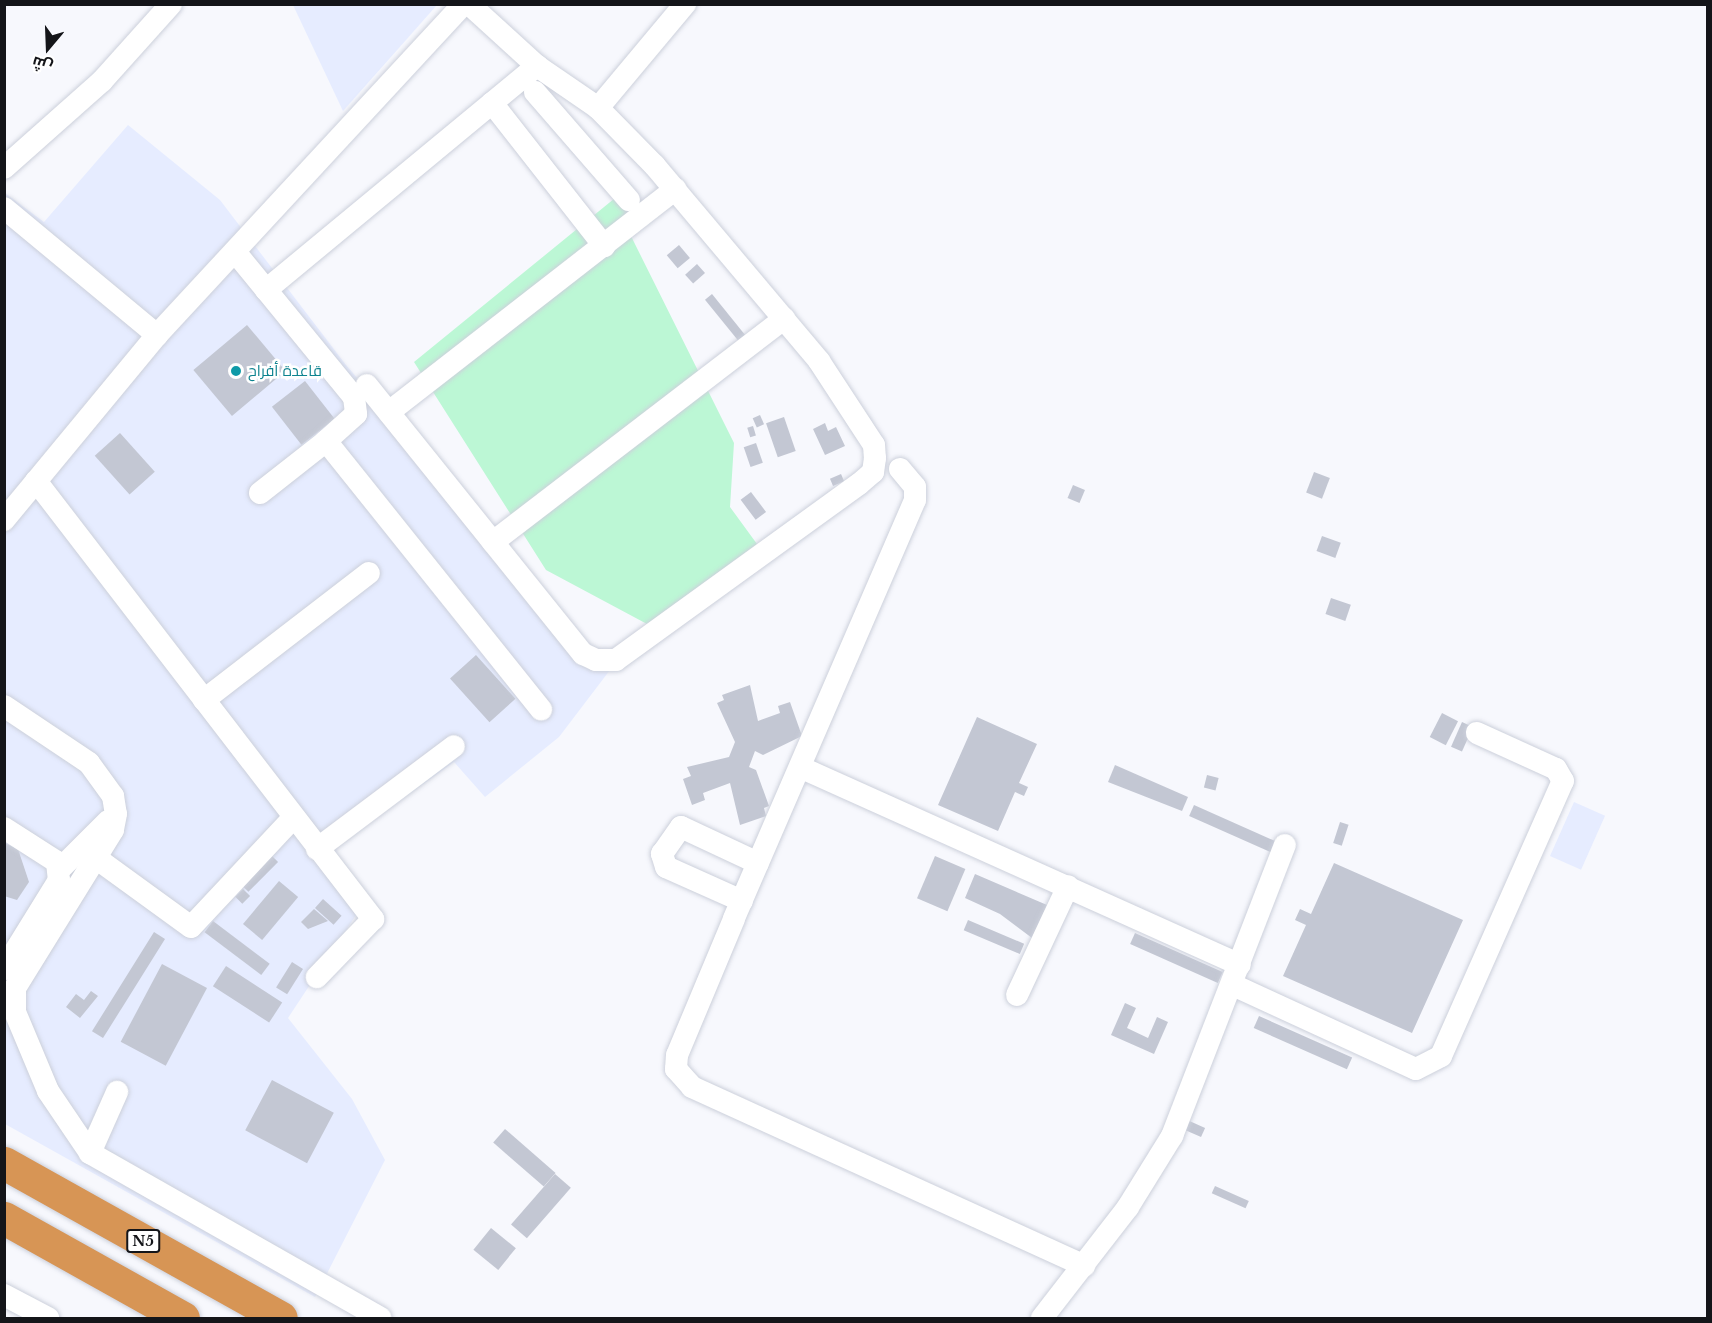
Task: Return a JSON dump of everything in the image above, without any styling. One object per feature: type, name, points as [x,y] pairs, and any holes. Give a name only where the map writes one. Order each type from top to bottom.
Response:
[{"type":"highway","name":"N5","points":[[4,1163],[281,1318]]},
{"type":"highway","points":[[4,1218],[183,1318]]},
{"type":"street","points":[[4,168],[102,81],[171,4]]},
{"type":"street","points":[[4,520],[157,335],[236,253],[465,4]]},
{"type":"street","points":[[367,385],[583,654],[607,662],[873,472],[874,445],[784,319],[675,189],[598,108],[537,66],[469,4]]},
{"type":"street","points":[[598,108],[685,4]]},
{"type":"street","points":[[266,290],[537,66]]},
{"type":"street","points":[[534,92],[587,150],[628,200]]},
{"type":"street","points":[[492,104],[604,246]]},
{"type":"street","points":[[587,150],[615,126]]},
{"type":"street","points":[[389,412],[675,189]]},
{"type":"street","points":[[4,208],[157,335]]},
{"type":"street","points":[[236,253],[357,405],[356,414],[260,493]]},
{"type":"street","points":[[493,542],[784,319]]},
{"type":"street","points":[[326,441],[541,709]]},
{"type":"street","points":[[900,469],[915,487],[915,500],[677,1055],[676,1069],[685,1082],[1084,1266]]},
{"type":"street","points":[[36,481],[293,818],[374,920],[317,977]]},
{"type":"street","points":[[204,700],[369,573]]},
{"type":"street","points":[[7,715],[89,763],[113,795],[116,814],[96,858],[8,980]]},
{"type":"street","points":[[802,768],[1068,886],[1416,1069],[1441,1056],[1563,781],[1557,769],[1477,733]]},
{"type":"street","points":[[317,849],[454,746]]},
{"type":"street","points":[[59,870],[116,814]]},
{"type":"street","points":[[96,858],[191,927],[293,818]]},
{"type":"street","points":[[742,901],[666,867],[662,854],[681,827],[758,863]]},
{"type":"street","points":[[4,828],[43,850],[59,870],[59,880],[8,980],[15,1012],[48,1091],[90,1153],[380,1318]]},
{"type":"street","points":[[1042,1318],[1084,1266],[1172,1136],[1237,975],[1285,845]]},
{"type":"street","points":[[1017,995],[1068,886]]},
{"type":"street","points":[[90,1153],[117,1092]]},
{"type":"street","points":[[4,1295],[41,1317]]},
{"type":"shaded area","points":[[293,5],[437,5],[343,111]]},
{"type":"shaded area","points":[[128,125],[220,200],[346,365],[610,670],[559,737],[485,797],[454,762],[317,860],[358,912],[288,1018],[352,1099],[385,1160],[315,1297],[5,1124],[5,193],[44,222]]},
{"type":"shaded area","points":[[1574,802],[1605,816],[1581,870],[1550,856]]},
{"type":"green space","points":[[631,185],[636,194],[623,220],[734,443],[730,507],[757,544],[647,624],[546,570],[414,362]]},
{"type":"building","points":[[679,245],[690,258],[678,268],[667,255]]},
{"type":"building","points":[[697,264],[705,273],[693,284],[685,275]]},
{"type":"building","points":[[712,294],[750,341],[743,346],[705,300]]},
{"type":"building","points":[[247,325],[286,371],[232,416],[193,370]]},
{"type":"building","points":[[305,381],[335,419],[301,445],[272,407]]},
{"type":"building","points":[[760,415],[764,424],[757,427],[753,418]]},
{"type":"building","points":[[784,417],[796,451],[778,457],[766,423]]},
{"type":"building","points":[[825,423],[828,431],[836,427],[845,446],[825,455],[813,429]]},
{"type":"building","points":[[753,426],[756,436],[750,437],[747,428]]},
{"type":"building","points":[[120,433],[155,472],[130,494],[95,456]]},
{"type":"building","points":[[756,443],[763,463],[751,467],[744,447]]},
{"type":"building","points":[[1314,472],[1330,478],[1322,499],[1306,493]]},
{"type":"building","points":[[841,474],[844,481],[833,486],[830,479]]},
{"type":"building","points":[[1073,485],[1085,490],[1079,503],[1068,498]]},
{"type":"building","points":[[751,492],[766,512],[756,520],[741,500]]},
{"type":"building","points":[[1322,536],[1341,543],[1335,558],[1317,551]]},
{"type":"building","points":[[1331,598],[1351,605],[1345,621],[1325,614]]},
{"type":"building","points":[[476,655],[515,699],[489,722],[450,678]]},
{"type":"building","points":[[750,685],[758,721],[780,713],[778,706],[790,702],[802,736],[763,755],[755,751],[749,767],[756,770],[769,806],[764,808],[766,816],[740,825],[730,783],[703,793],[705,800],[692,805],[683,779],[691,776],[687,767],[729,757],[735,742],[717,703],[724,700],[722,695]]},
{"type":"building","points":[[1442,713],[1458,721],[1446,745],[1430,737]]},
{"type":"building","points":[[977,717],[1037,744],[1019,783],[1028,787],[1024,796],[1015,792],[998,831],[938,805]]},
{"type":"building","points":[[1462,722],[1473,727],[1462,752],[1451,747]]},
{"type":"building","points":[[1115,765],[1188,797],[1182,811],[1108,782]]},
{"type":"building","points":[[1207,775],[1219,778],[1215,791],[1204,788]]},
{"type":"building","points":[[1194,805],[1279,843],[1274,854],[1189,816]]},
{"type":"building","points":[[1340,822],[1349,825],[1342,846],[1333,843]]},
{"type":"building","points":[[4,843],[18,849],[29,882],[17,900],[4,896]]},
{"type":"building","points":[[271,855],[278,862],[248,892],[241,885]]},
{"type":"building","points":[[935,856],[965,869],[947,911],[917,898]]},
{"type":"building","points":[[1334,863],[1463,920],[1412,1033],[1283,976],[1306,925],[1295,920],[1300,909],[1311,914]]},
{"type":"building","points":[[975,874],[1047,905],[1032,938],[1000,914],[965,898]]},
{"type":"building","points":[[279,881],[298,897],[262,940],[243,924]]},
{"type":"building","points":[[243,889],[250,896],[242,904],[235,897]]},
{"type":"building","points":[[323,899],[342,916],[334,925],[315,908]]},
{"type":"building","points":[[314,909],[328,921],[308,929],[301,922]]},
{"type":"building","points":[[968,920],[1024,944],[1020,954],[964,930]]},
{"type":"building","points":[[213,921],[270,964],[261,975],[205,932]]},
{"type":"building","points":[[154,932],[165,939],[103,1038],[92,1031]]},
{"type":"building","points":[[1135,933],[1223,972],[1218,983],[1130,944]]},
{"type":"building","points":[[292,962],[303,969],[287,994],[276,987]]},
{"type":"building","points":[[162,964],[207,988],[166,1066],[121,1042]]},
{"type":"building","points":[[226,966],[282,1002],[269,1023],[213,986]]},
{"type":"building","points":[[91,991],[98,996],[80,1018],[66,1007],[76,994],[84,1000]]},
{"type":"building","points":[[1125,1003],[1136,1008],[1127,1028],[1148,1038],[1157,1017],[1168,1022],[1154,1054],[1111,1035]]},
{"type":"building","points":[[1259,1016],[1352,1057],[1347,1069],[1254,1028]]},
{"type":"building","points":[[272,1080],[334,1113],[307,1163],[245,1130]]},
{"type":"building","points":[[1185,1119],[1205,1128],[1201,1137],[1181,1128]]},
{"type":"building","points":[[505,1129],[556,1173],[544,1187],[493,1143]]},
{"type":"building","points":[[555,1174],[571,1188],[527,1238],[511,1225]]},
{"type":"building","points":[[1215,1186],[1249,1201],[1246,1208],[1212,1193]]},
{"type":"building","points":[[491,1228],[516,1248],[498,1270],[473,1250]]},
{"type":"place","name":"قاعدة أفراح","points":[[236,371]]}]
